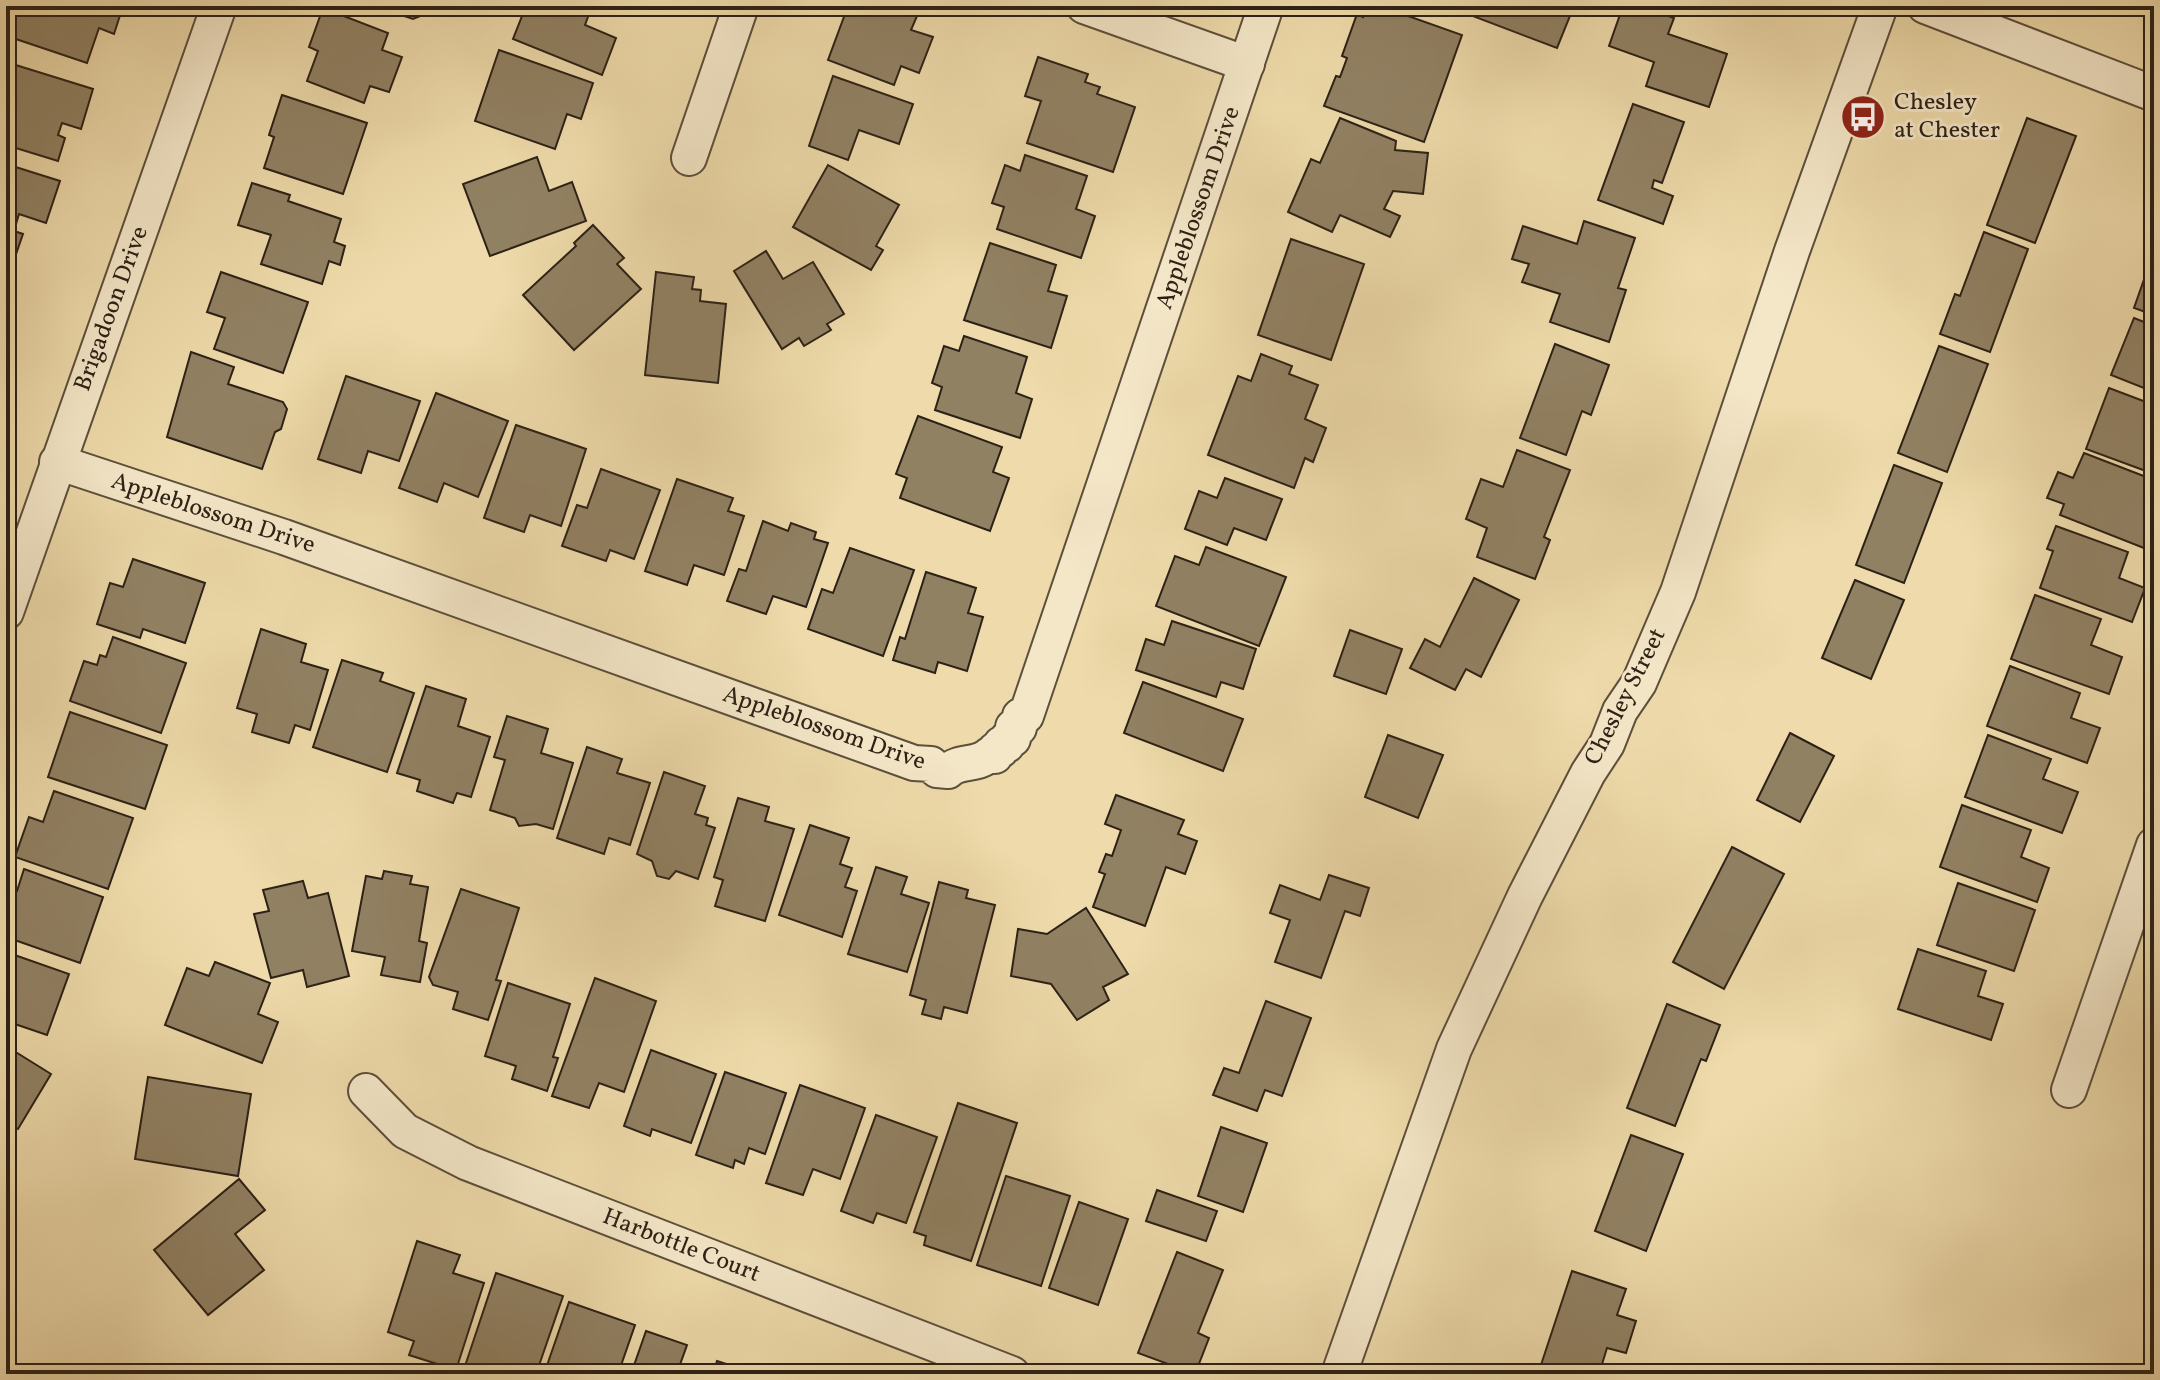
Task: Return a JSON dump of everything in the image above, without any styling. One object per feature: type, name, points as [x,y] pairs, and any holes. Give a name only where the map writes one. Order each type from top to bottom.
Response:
[{"type":"street","name":"Brigadoon Drive","points":[[6,612],[219,6]]},
{"type":"street","points":[[689,158],[741,6]]},
{"type":"street","points":[[1084,6],[1247,64]]},
{"type":"street","name":"Appleblossom Drive","points":[[57,462],[284,537],[914,763],[931,764],[937,770],[948,771],[954,765],[983,761],[989,755],[995,756],[995,750],[1001,750],[1001,744],[1007,745],[1007,739],[1013,739],[1013,727],[1019,728],[1020,716],[1026,716],[1266,6]]},
{"type":"street","name":"Chesley Street","points":[[1339,1374],[1454,1049],[1480,998],[1499,947],[1588,773],[1607,744],[1620,711],[1639,683],[1678,592],[1792,251],[1880,6]]},
{"type":"street","points":[[1925,6],[2154,94]]},
{"type":"street","points":[[2069,1090],[2154,845]]},
{"type":"street","name":"Harbottle Court","points":[[366,1091],[405,1131],[468,1163],[1012,1374]]},
{"type":"building","points":[[17,6],[123,6],[114,34],[99,28],[87,63],[7,36]]},
{"type":"building","points":[[374,6],[426,6],[423,15],[413,19]]},
{"type":"building","points":[[526,6],[592,6],[585,25],[616,38],[602,75],[513,39]]},
{"type":"building","points":[[848,6],[891,6],[917,16],[911,30],[933,37],[919,73],[901,66],[894,85],[828,60]]},
{"type":"building","points":[[1367,6],[1380,6],[1462,35],[1424,142],[1324,106],[1347,58],[1342,56],[1357,14],[1363,17]]},
{"type":"building","points":[[1473,6],[1574,6],[1557,48],[1470,15]]},
{"type":"building","points":[[1623,6],[1640,6],[1674,18],[1668,34],[1727,54],[1709,107],[1646,86],[1654,62],[1609,46]]},
{"type":"building","points":[[323,8],[388,33],[382,50],[402,57],[389,92],[370,86],[364,103],[307,81],[318,51],[309,47]]},
{"type":"building","points":[[499,50],[593,83],[581,119],[567,114],[555,149],[475,121]]},
{"type":"building","points":[[1038,57],[1088,74],[1085,82],[1100,87],[1097,94],[1135,107],[1113,172],[1027,143],[1041,101],[1025,96]]},
{"type":"building","points":[[6,62],[93,89],[81,129],[62,123],[58,135],[65,138],[58,161],[6,145]]},
{"type":"building","points":[[833,76],[913,104],[899,144],[859,130],[848,160],[809,146]]},
{"type":"building","points":[[282,95],[367,123],[343,194],[264,168],[274,137],[269,135]]},
{"type":"building","points":[[1633,104],[1684,122],[1662,183],[1654,180],[1652,188],[1673,196],[1663,224],[1598,200]]},
{"type":"building","points":[[1340,118],[1396,141],[1395,150],[1428,153],[1423,194],[1393,191],[1384,209],[1400,216],[1390,237],[1340,215],[1332,232],[1288,212],[1311,159],[1320,163]]},
{"type":"building","points":[[2027,118],[2076,136],[2035,243],[1987,225]]},
{"type":"building","points":[[1025,155],[1087,176],[1076,209],[1095,216],[1081,258],[997,229],[1004,207],[992,203],[1005,165],[1020,171]]},
{"type":"building","points":[[537,157],[549,191],[572,182],[586,221],[490,256],[463,184]]},
{"type":"building","points":[[6,164],[60,181],[46,223],[19,214],[14,231],[23,234],[13,263],[6,261]]},
{"type":"building","points":[[828,165],[899,205],[876,246],[883,250],[871,270],[793,227]]},
{"type":"building","points":[[252,183],[290,195],[288,201],[341,219],[334,242],[345,246],[340,265],[329,261],[322,284],[261,264],[271,235],[238,225]]},
{"type":"building","points":[[1584,221],[1635,238],[1618,288],[1626,290],[1609,342],[1550,322],[1560,294],[1522,282],[1529,264],[1512,259],[1523,226],[1577,244]]},
{"type":"building","points":[[593,225],[624,258],[617,264],[641,289],[574,350],[523,295],[576,246],[574,243]]},
{"type":"building","points":[[1984,232],[2028,249],[1990,352],[1940,334],[1955,294],[1960,296]]},
{"type":"building","points":[[1291,239],[1364,264],[1331,360],[1258,335]]},
{"type":"building","points":[[990,243],[1056,265],[1048,291],[1067,296],[1051,348],[964,320]]},
{"type":"building","points":[[766,251],[783,279],[813,262],[844,314],[827,324],[831,330],[804,346],[799,338],[782,349],[734,271]]},
{"type":"building","points":[[2154,251],[2154,315],[2134,308]]},
{"type":"building","points":[[221,272],[308,302],[283,373],[214,349],[225,318],[207,312]]},
{"type":"building","points":[[656,272],[694,277],[692,289],[701,290],[700,301],[726,304],[718,383],[645,375]]},
{"type":"building","points":[[2134,318],[2154,326],[2154,392],[2111,375]]},
{"type":"building","points":[[964,336],[1027,357],[1016,393],[1032,399],[1020,438],[935,410],[942,387],[932,383],[944,346],[959,351]]},
{"type":"building","points":[[1555,344],[1609,365],[1591,415],[1582,411],[1566,455],[1520,438]]},
{"type":"building","points":[[1939,346],[1988,364],[1947,472],[1898,453]]},
{"type":"building","points":[[191,352],[234,367],[228,384],[283,402],[287,409],[281,429],[275,432],[262,469],[167,437]]},
{"type":"building","points":[[1261,354],[1292,366],[1289,374],[1318,385],[1305,419],[1326,428],[1313,462],[1305,458],[1294,488],[1208,455],[1238,376],[1251,381]]},
{"type":"building","points":[[346,376],[420,401],[399,461],[368,451],[361,473],[318,459]]},
{"type":"building","points":[[2109,388],[2154,405],[2154,474],[2086,449]]},
{"type":"building","points":[[436,393],[508,421],[478,497],[444,483],[437,502],[399,488]]},
{"type":"building","points":[[918,416],[1002,447],[993,472],[1009,478],[990,531],[900,498],[907,478],[896,474]]},
{"type":"building","points":[[516,425],[586,449],[561,526],[530,515],[524,532],[484,518]]},
{"type":"building","points":[[1517,450],[1570,470],[1544,537],[1550,540],[1535,579],[1477,557],[1487,528],[1466,519],[1481,479],[1503,487]]},
{"type":"building","points":[[2084,453],[2154,480],[2154,552],[2060,515],[2064,504],[2047,498],[2058,472],[2073,478]]},
{"type":"building","points":[[1894,465],[1942,483],[1904,583],[1856,565]]},
{"type":"building","points":[[601,469],[660,490],[634,559],[610,550],[606,561],[562,546],[577,505],[587,508]]},
{"type":"building","points":[[1225,478],[1282,499],[1266,540],[1234,528],[1227,545],[1185,529],[1199,491],[1217,498]]},
{"type":"building","points":[[677,479],[733,498],[728,511],[744,516],[724,575],[694,565],[687,585],[645,571]]},
{"type":"building","points":[[763,521],[788,531],[791,523],[816,532],[814,539],[828,543],[806,607],[773,596],[766,614],[727,601],[739,569],[746,571]]},
{"type":"building","points":[[2056,526],[2128,552],[2119,578],[2145,588],[2132,622],[2040,588],[2053,551],[2047,549]]},
{"type":"building","points":[[1206,547],[1286,577],[1259,646],[1156,606],[1175,556],[1199,565]]},
{"type":"building","points":[[850,548],[914,570],[883,656],[808,629],[822,589],[833,593]]},
{"type":"building","points":[[133,559],[205,583],[185,643],[143,629],[140,638],[97,624],[110,583],[123,587]]},
{"type":"building","points":[[926,572],[976,588],[968,613],[983,617],[967,671],[938,662],[935,673],[893,660],[900,637],[905,639]]},
{"type":"building","points":[[1474,578],[1519,600],[1481,677],[1466,669],[1455,690],[1410,668],[1425,639],[1440,647]]},
{"type":"building","points":[[1855,580],[1904,600],[1871,679],[1822,658]]},
{"type":"building","points":[[2035,595],[2101,619],[2091,645],[2122,657],[2109,694],[2011,659]]},
{"type":"building","points":[[1172,621],[1256,649],[1243,689],[1221,682],[1216,697],[1136,670],[1146,639],[1164,645]]},
{"type":"building","points":[[261,629],[306,644],[301,662],[328,670],[310,730],[295,725],[289,743],[252,732],[257,714],[237,708]]},
{"type":"building","points":[[1350,630],[1402,649],[1386,694],[1334,676]]},
{"type":"building","points":[[113,637],[186,663],[161,733],[70,701],[84,661],[97,665],[100,655],[106,657]]},
{"type":"building","points":[[342,660],[383,673],[380,681],[414,693],[387,772],[313,747]]},
{"type":"building","points":[[2010,666],[2080,693],[2071,718],[2100,728],[2087,763],[1987,726]]},
{"type":"building","points":[[1143,682],[1243,719],[1223,771],[1124,733]]},
{"type":"building","points":[[426,686],[466,699],[458,726],[490,737],[471,797],[457,793],[453,803],[417,791],[420,780],[397,773]]},
{"type":"building","points":[[70,712],[167,745],[145,809],[48,777]]},
{"type":"building","points":[[507,716],[548,729],[541,753],[573,763],[553,829],[536,824],[519,826],[515,818],[490,810],[505,760],[494,757]]},
{"type":"building","points":[[1790,733],[1834,756],[1800,822],[1757,800]]},
{"type":"building","points":[[1388,735],[1443,755],[1418,818],[1365,797]]},
{"type":"building","points":[[1988,735],[2051,759],[2043,779],[2078,792],[2062,833],[1965,797]]},
{"type":"building","points":[[587,747],[622,759],[617,773],[650,783],[630,845],[609,838],[604,854],[557,838]]},
{"type":"building","points":[[664,772],[705,786],[695,814],[708,818],[706,825],[715,828],[698,879],[676,871],[669,879],[657,876],[652,861],[637,854]]},
{"type":"building","points":[[54,791],[133,818],[108,889],[15,857],[29,817],[43,822]]},
{"type":"building","points":[[1116,795],[1184,820],[1178,834],[1197,841],[1185,874],[1166,867],[1145,926],[1093,907],[1105,874],[1099,872],[1106,854],[1112,856],[1121,830],[1105,824]]},
{"type":"building","points":[[738,798],[769,807],[765,821],[794,829],[765,921],[715,906],[723,880],[714,877]]},
{"type":"building","points":[[1962,805],[2031,830],[2021,857],[2049,868],[2037,902],[1940,867]]},
{"type":"building","points":[[810,825],[849,838],[840,864],[852,868],[845,887],[857,891],[842,937],[779,915]]},
{"type":"building","points":[[1732,847],[1784,874],[1724,989],[1673,962]]},
{"type":"building","points":[[876,867],[907,877],[901,894],[929,903],[907,972],[848,954]]},
{"type":"building","points":[[24,869],[103,897],[80,963],[6,937],[6,897],[9,888],[17,891]]},
{"type":"building","points":[[384,871],[412,876],[410,884],[428,887],[419,941],[427,943],[420,982],[381,975],[385,957],[352,951],[366,876],[382,879]]},
{"type":"building","points":[[1329,875],[1369,888],[1360,916],[1345,911],[1321,978],[1275,962],[1290,920],[1270,913],[1280,885],[1320,900]]},
{"type":"building","points":[[303,881],[308,898],[328,893],[349,976],[307,987],[303,970],[271,978],[254,914],[269,911],[263,890]]},
{"type":"building","points":[[939,882],[968,890],[966,898],[995,905],[967,1013],[944,1007],[941,1019],[922,1014],[926,1000],[910,995]]},
{"type":"building","points":[[1958,883],[2035,910],[2014,971],[1937,945]]},
{"type":"building","points":[[461,889],[519,908],[496,980],[501,981],[488,1020],[453,1009],[458,992],[433,985],[429,977]]},
{"type":"building","points":[[1086,908],[1128,974],[1103,987],[1109,1000],[1077,1020],[1051,984],[1011,976],[1018,929],[1047,934]]},
{"type":"building","points":[[1918,949],[1986,971],[1978,996],[2003,1004],[1991,1040],[1898,1009]]},
{"type":"building","points":[[6,952],[69,974],[47,1035],[6,1021]]},
{"type":"building","points":[[215,962],[270,983],[258,1014],[278,1022],[262,1063],[165,1025],[187,968],[209,976]]},
{"type":"building","points":[[595,978],[656,1001],[624,1092],[599,1083],[589,1108],[552,1096]]},
{"type":"building","points":[[508,983],[570,1004],[553,1057],[558,1058],[547,1091],[512,1079],[516,1066],[485,1056]]},
{"type":"building","points":[[1266,1001],[1311,1018],[1282,1096],[1265,1090],[1257,1111],[1213,1095],[1224,1068],[1239,1073]]},
{"type":"building","points":[[1667,1004],[1720,1025],[1706,1061],[1701,1059],[1675,1126],[1627,1108]]},
{"type":"building","points":[[6,1046],[51,1074],[18,1129],[6,1122]]},
{"type":"building","points":[[651,1050],[716,1074],[691,1143],[652,1129],[650,1136],[624,1126]]},
{"type":"building","points":[[725,1072],[786,1093],[765,1154],[749,1148],[744,1164],[735,1160],[733,1168],[696,1155]]},
{"type":"building","points":[[148,1077],[251,1094],[238,1176],[135,1159]]},
{"type":"building","points":[[800,1085],[865,1108],[840,1179],[813,1169],[803,1195],[766,1183]]},
{"type":"building","points":[[958,1103],[1017,1123],[971,1261],[924,1245],[926,1236],[914,1232]]},
{"type":"building","points":[[876,1115],[937,1137],[906,1223],[877,1213],[873,1223],[841,1211]]},
{"type":"building","points":[[1221,1127],[1267,1143],[1243,1212],[1198,1196]]},
{"type":"building","points":[[1631,1135],[1683,1154],[1646,1251],[1595,1231]]},
{"type":"building","points":[[1006,1176],[1070,1196],[1041,1286],[977,1265]]},
{"type":"building","points":[[239,1179],[265,1210],[235,1234],[264,1270],[208,1315],[154,1250]]},
{"type":"building","points":[[1157,1190],[1217,1211],[1206,1241],[1146,1221]]},
{"type":"building","points":[[1079,1202],[1128,1219],[1098,1305],[1049,1288]]},
{"type":"building","points":[[417,1241],[460,1255],[453,1273],[484,1283],[456,1370],[409,1355],[414,1341],[388,1332]]},
{"type":"building","points":[[1177,1252],[1223,1270],[1198,1333],[1209,1338],[1195,1374],[1138,1353]]},
{"type":"building","points":[[1572,1271],[1626,1289],[1617,1315],[1636,1321],[1626,1353],[1607,1348],[1599,1374],[1538,1374]]},
{"type":"building","points":[[496,1273],[563,1296],[536,1374],[480,1374],[464,1369]]},
{"type":"building","points":[[569,1302],[635,1325],[618,1374],[544,1374]]},
{"type":"building","points":[[646,1331],[687,1345],[677,1373],[681,1374],[631,1374]]},
{"type":"building","points":[[717,1361],[757,1374],[713,1374]]},
{"type":"place","name":"Chesley at Chester","points":[[1863,117]]}]
